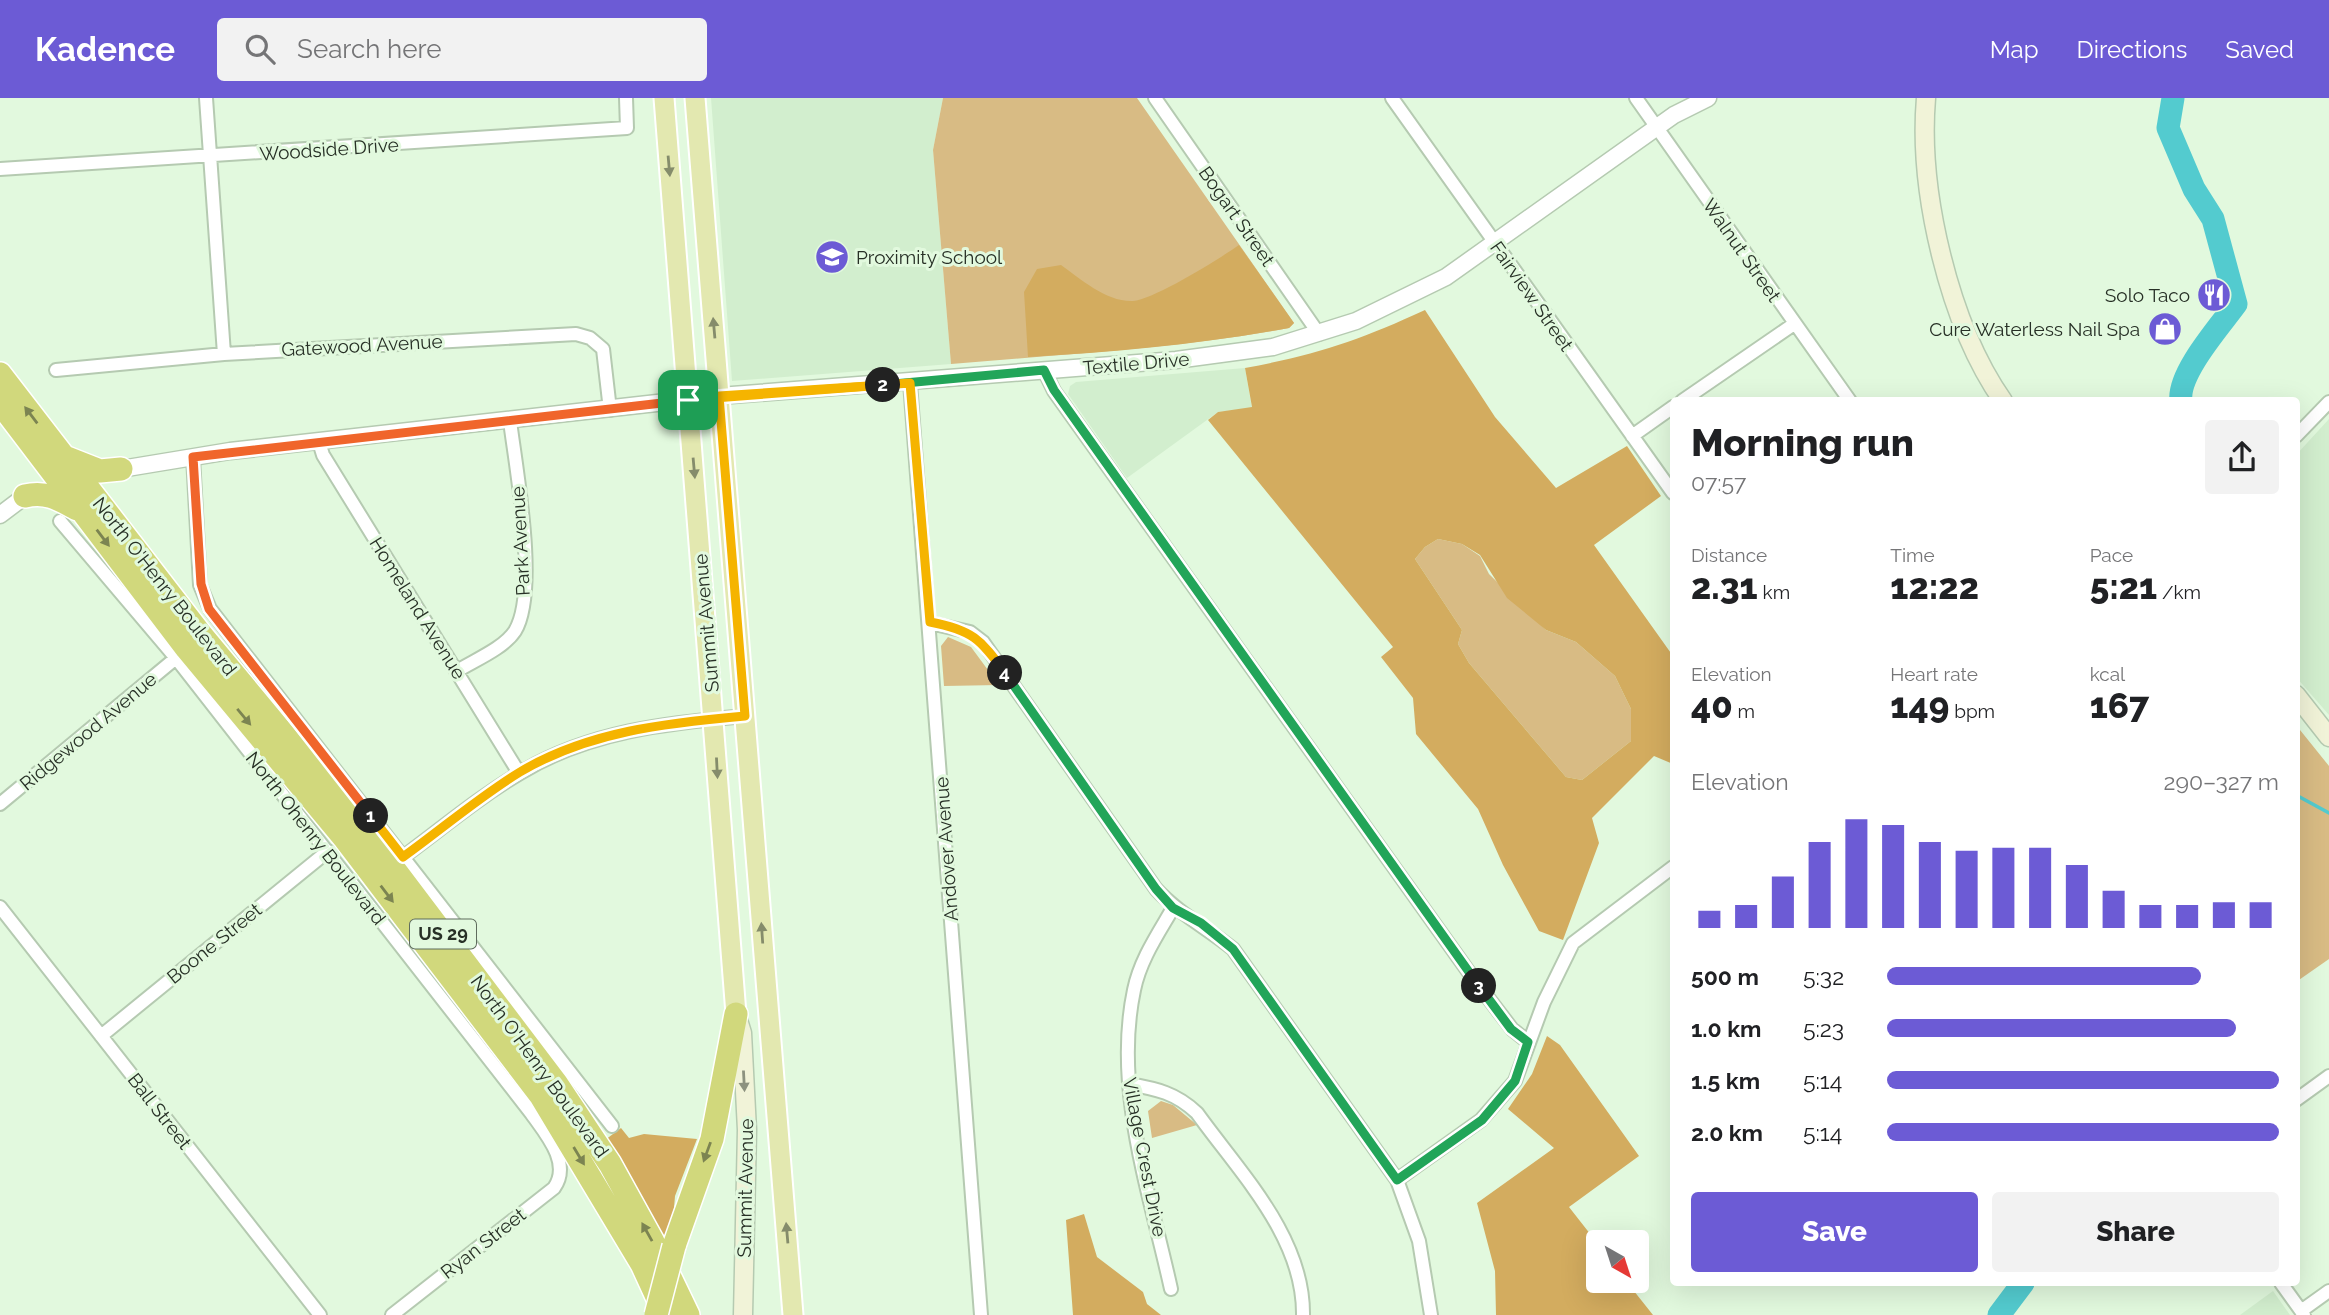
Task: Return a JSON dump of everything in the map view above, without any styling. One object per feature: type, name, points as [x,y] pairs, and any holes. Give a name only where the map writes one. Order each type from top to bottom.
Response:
[{"type":"highway","name":"North O'Henry Boulevard","points":[[0,374],[199,632],[366,832],[556,1083],[610,1164],[688,1315]]},
{"type":"highway","name":"North O'Henry Boulevard","points":[[2,407],[187,649],[343,836],[541,1096],[579,1154],[642,1264],[665,1315]]},
{"type":"highway","points":[[25,496],[32,485],[35,470],[32,445]]},
{"type":"highway","points":[[63,456],[100,471],[121,469]]},
{"type":"highway","points":[[112,520],[107,497],[109,484],[121,469]]},
{"type":"highway","points":[[25,496],[39,493],[56,497],[83,512]]},
{"type":"highway","points":[[656,1315],[674,1246],[712,1139],[736,1014]]},
{"type":"main road","name":"Summit Avenue","points":[[664,98],[714,718],[724,881],[736,1014],[742,1033],[747,1130],[743,1315]]},
{"type":"main road","name":"Summit Avenue","points":[[695,98],[793,1310]]},
{"type":"main road","points":[[1926,98],[1927,162],[1946,276],[1970,341],[2001,397]]},
{"type":"main road","points":[[2300,700],[2329,737]]},
{"type":"main road","points":[[734,983],[766,981]]},
{"type":"street","points":[[206,98],[223,354]]},
{"type":"street","name":"Woodside Drive","points":[[0,169],[627,128],[626,98]]},
{"type":"street","name":"Bogart Street","points":[[1155,98],[1320,334]]},
{"type":"street","name":"Fairview Street","points":[[1392,98],[1670,489]]},
{"type":"street","name":"Walnut Street","points":[[1636,98],[1847,397]]},
{"type":"street","name":"Textile Drive","points":[[121,469],[193,457],[719,396],[1176,360],[1273,347],[1320,334],[1393,305],[1446,276],[1657,128],[1708,98]]},
{"type":"street","points":[[1688,397],[1794,324]]},
{"type":"street","name":"Gatewood Avenue","points":[[56,370],[223,354],[576,334],[590,338],[603,349],[610,410]]},
{"type":"street","points":[[1044,370],[1068,410],[1464,967],[1511,1029],[1528,1042]]},
{"type":"street","name":"Andover Avenue","points":[[910,383],[981,1315]]},
{"type":"street","points":[[2300,432],[2329,402]]},
{"type":"street","points":[[1632,436],[1670,409]]},
{"type":"street","name":"Park Avenue","points":[[457,671],[514,633],[523,610],[526,574],[510,421]]},
{"type":"street","name":"Homeland Avenue","points":[[319,442],[323,455],[519,773]]},
{"type":"street","points":[[193,457],[201,584],[209,609],[612,1126]]},
{"type":"street","points":[[0,516],[25,496]]},
{"type":"street","name":"North Ohenry Boulevard","points":[[60,521],[176,658],[328,851],[531,1113],[560,1164]]},
{"type":"street","points":[[930,622],[970,632],[983,642],[1156,889],[1173,908],[1201,923],[1233,949],[1397,1180],[1419,1241],[1431,1315]]},
{"type":"street","name":"Ridgewood Avenue","points":[[0,804],[176,658]]},
{"type":"street","points":[[403,857],[519,773],[555,754],[603,737],[656,724],[745,716]]},
{"type":"street","name":"Boone Street","points":[[101,1036],[328,851]]},
{"type":"street","points":[[1397,1180],[1482,1120],[1515,1081],[1528,1042],[1573,943],[1670,869]]},
{"type":"street","name":"Ball Street","points":[[0,907],[320,1315]]},
{"type":"street","name":"Village Crest Drive","points":[[1171,1289],[1129,1084],[1129,1030],[1134,988],[1149,950],[1173,908]]},
{"type":"street","points":[[2300,1097],[2329,1076]]},
{"type":"street","points":[[1129,1084],[1162,1089],[1183,1099],[1197,1113],[1283,1234],[1303,1292],[1303,1315]]},
{"type":"street","name":"Ryan Street","points":[[392,1315],[554,1188],[558,1182],[560,1164]]},
{"type":"street","points":[[2283,1286],[2302,1313],[2329,1291]]},
{"type":"shaded area","name":"Proximity School","points":[[711,98],[943,98],[933,150],[951,364],[732,381]]},
{"type":"shaded area","points":[[943,98],[1137,98],[1294,323],[1289,328],[1205,341],[951,364],[933,150]]},
{"type":"shaded area","points":[[1239,245],[1294,323],[1289,328],[1159,347],[1028,357],[1024,292],[1037,269],[1061,265],[1104,294],[1133,301],[1171,286]]},
{"type":"shaded area","points":[[1425,310],[1495,417],[1556,488],[1627,446],[1661,496],[1594,545],[1670,652],[1670,763],[1654,756],[1592,818],[1599,843],[1563,940],[1539,931],[1503,865],[1478,809],[1416,734],[1413,698],[1381,657],[1393,647],[1208,420],[1218,412],[1252,407],[1245,368],[1294,358],[1358,338]],"holes":[[[1438,539],[1462,544],[1480,555],[1507,598],[1546,630],[1576,642],[1615,676],[1631,709],[1631,741],[1582,780],[1566,777],[1469,663],[1458,644],[1462,630],[1415,559],[1425,547]]]},
{"type":"shaded area","points":[[1245,368],[1252,408],[1218,412],[1127,478],[1068,394],[1070,386],[1076,382]]},
{"type":"shaded area","points":[[2329,419],[2329,715],[2300,682],[2300,451]]},
{"type":"shaded area","points":[[1438,539],[1462,544],[1480,556],[1489,574],[1546,630],[1576,642],[1615,676],[1631,709],[1631,741],[1582,780],[1566,777],[1469,663],[1458,644],[1462,630],[1415,559],[1425,547]]},
{"type":"shaded area","points":[[948,637],[971,647],[999,685],[944,686],[941,646]]},
{"type":"shaded area","points":[[2300,730],[2329,766],[2329,959],[2300,979]]},
{"type":"shaded area","points":[[1547,1036],[1560,1045],[1639,1156],[1569,1207],[1587,1230],[1586,1293],[1636,1293],[1653,1315],[1496,1315],[1495,1271],[1477,1203],[1554,1148],[1508,1109],[1532,1074]]},
{"type":"shaded area","points":[[1161,1101],[1173,1105],[1197,1125],[1152,1138],[1148,1111]]},
{"type":"shaded area","points":[[621,1128],[629,1138],[644,1134],[697,1139],[675,1196],[673,1220],[664,1245],[605,1140]]},
{"type":"shaded area","points":[[1084,1214],[1097,1257],[1143,1292],[1147,1304],[1161,1315],[1073,1315],[1066,1220]]},
{"type":"shaded area","points":[[2273,1291],[2290,1315],[2240,1315]]},
{"type":"waterway","points":[[2173,98],[2168,128],[2194,189],[2213,219],[2236,304],[2192,364],[2181,397]]},
{"type":"waterway","points":[[2300,797],[2329,813]]},
{"type":"waterway","points":[[1999,1315],[2021,1286]]},
{"type":"place","name":"Proximity School","points":[[832,257]]},
{"type":"place","name":"Solo Taco","points":[[2214,295]]},
{"type":"place","name":"Cure Waterless Nail Spa","points":[[2165,329]]},
{"type":"route","points":[[688,400],[193,457],[201,584],[209,609],[403,857],[519,773],[555,754],[603,737],[656,724],[745,716],[719,396],[910,383],[1044,370],[1054,390],[1473,978],[1511,1029],[1528,1042],[1515,1081],[1482,1120],[1397,1180],[1233,949],[1201,923],[1173,908],[1156,889],[983,642],[970,632],[930,622],[910,383],[820,388],[719,396],[688,400]]}]
